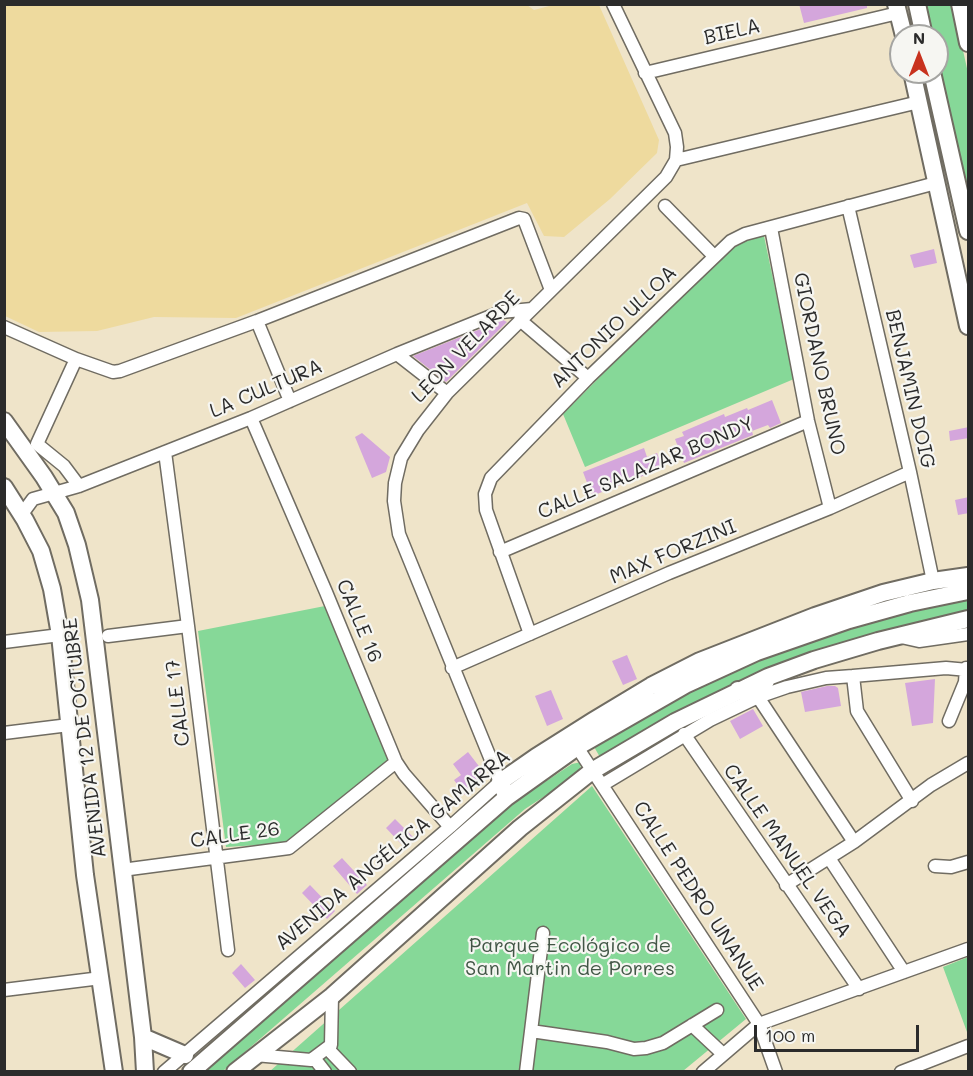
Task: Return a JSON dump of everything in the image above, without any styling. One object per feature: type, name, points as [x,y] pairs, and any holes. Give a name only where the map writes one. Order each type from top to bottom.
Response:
[{"type":"main road","points":[[917,4],[921,24]]},
{"type":"main road","points":[[960,4],[969,43]]},
{"type":"main road","points":[[897,9],[901,24]]},
{"type":"main road","points":[[915,84],[969,326]]},
{"type":"main road","points":[[935,84],[969,231]]},
{"type":"main road","name":"AVENIDA 12 DE OCTUBRE","points":[[6,422],[54,493],[70,522],[90,600],[143,1037],[145,1071]]},
{"type":"main road","name":"AVENIDA 12 DE OCTUBRE","points":[[4,487],[22,514],[41,551],[52,589],[60,635],[85,875],[114,1071]]},
{"type":"main road","name":"AVENIDA ANGÉLICA GAMARRA","points":[[191,1071],[536,757],[651,686],[700,661],[815,615],[883,593],[933,581],[969,576]]},
{"type":"main road","name":"AVENIDA ANGÉLICA GAMARRA","points":[[503,789],[685,686],[757,652],[849,620],[910,603],[969,591]]},
{"type":"main road","points":[[235,1071],[332,996],[520,828],[597,778],[675,722],[738,690],[805,663],[894,636],[969,619]]},
{"type":"main road","points":[[738,690],[758,697],[768,677]]},
{"type":"main road","points":[[143,1037],[185,1055]]},
{"type":"street","points":[[613,4],[675,133],[676,160],[919,102]]},
{"type":"street","name":"BIELA","points":[[645,72],[897,9]]},
{"type":"street","name":"LEON VELARDE","points":[[503,789],[399,534],[394,501],[395,483],[401,458],[418,430],[447,393],[666,177],[676,160]]},
{"type":"street","name":"ANTONIO ULLOA","points":[[530,634],[486,510],[485,494],[491,478],[588,378],[731,241],[745,234],[936,183]]},
{"type":"street","points":[[665,206],[714,256]]},
{"type":"street","name":"BENJAMIN DOIG","points":[[848,206],[933,581]]},
{"type":"street","points":[[4,327],[76,360],[113,372],[120,371],[257,321],[519,218],[524,219],[551,290]]},
{"type":"street","name":"GIORDANO BRUNO","points":[[771,228],[808,421],[830,508]]},
{"type":"street","name":"LA CULTURA","points":[[22,514],[33,499],[79,486],[251,418],[501,312],[532,309]]},
{"type":"street","points":[[520,320],[588,378]]},
{"type":"street","points":[[257,321],[290,401]]},
{"type":"street","points":[[398,354],[447,393]]},
{"type":"street","points":[[37,444],[76,360]]},
{"type":"street","name":"CALLE 16","points":[[251,418],[326,591],[396,762],[450,827]]},
{"type":"street","name":"CALLE SALAZAR BONDY","points":[[500,552],[808,421]]},
{"type":"street","points":[[6,422],[64,465],[79,486]]},
{"type":"street","name":"CALLE 17","points":[[165,452],[228,950]]},
{"type":"street","name":"MAX FORZINI","points":[[452,668],[669,573],[830,508],[910,472]]},
{"type":"street","points":[[108,636],[188,626]]},
{"type":"street","points":[[894,636],[919,641],[969,634]]},
{"type":"street","points":[[4,642],[60,635]]},
{"type":"street","points":[[805,663],[808,682]]},
{"type":"street","points":[[597,778],[758,697],[808,682],[946,668],[967,669],[965,682],[949,721]]},
{"type":"street","points":[[853,676],[857,711],[912,801]]},
{"type":"street","points":[[758,697],[854,842]]},
{"type":"street","points":[[4,733],[69,725]]},
{"type":"street","name":"CALLE MANUEL VEGA","points":[[684,734],[859,989]]},
{"type":"street","name":"CALLE PEDRO UNANUE","points":[[577,747],[759,1024],[776,1071]]},
{"type":"street","name":"CALLE 26","points":[[122,870],[289,848],[396,762]]},
{"type":"street","points":[[786,885],[854,842],[932,785],[969,764]]},
{"type":"street","name":"AVENIDA ANGÉLICA GAMARRA","points":[[164,1071],[450,827],[503,789]]},
{"type":"street","points":[[829,858],[904,972]]},
{"type":"street","points":[[934,866],[951,867],[969,862]]},
{"type":"street","points":[[526,1071],[543,933]]},
{"type":"street","points":[[703,1071],[759,1024],[969,948]]},
{"type":"street","points":[[4,990],[101,978]]},
{"type":"street","points":[[255,1055],[311,1060],[331,1045],[332,996]]},
{"type":"street","points":[[531,1030],[608,1042],[634,1049],[646,1048],[663,1043],[717,1010]]},
{"type":"street","points":[[692,1025],[723,1054]]},
{"type":"street","points":[[901,1071],[969,1046]]},
{"type":"street","points":[[327,1048],[350,1071]]},
{"type":"street","points":[[314,1058],[325,1071]]},
{"type":"green space","points":[[925,5],[953,5],[968,73],[968,201],[943,84],[949,84],[949,24],[929,24]]},
{"type":"green space","points":[[764,236],[794,379],[585,467],[563,414],[718,258],[733,245],[747,238]]},
{"type":"green space","points":[[968,597],[968,614],[851,644],[601,759],[593,745],[729,669],[881,617]]},
{"type":"green space","points":[[330,605],[393,758],[295,839],[276,844],[226,847],[198,631]]},
{"type":"green space","points":[[581,762],[580,773],[525,809],[223,1071],[198,1072],[513,803],[572,764]]},
{"type":"green space","name":"Parque Ecológico de San Martin de Porres","points":[[592,786],[746,1019],[683,1071],[269,1072]]},
{"type":"green space","points":[[968,957],[968,1031],[967,1032],[943,967]]},
{"type":"sand","points":[[5,5],[527,5],[534,10],[553,5],[599,5],[659,140],[657,153],[610,199],[564,237],[544,236],[527,203],[236,318],[154,317],[97,331],[39,332],[5,316]]},
{"type":"building","points":[[799,4],[867,4],[867,8],[804,23]]},
{"type":"building","points":[[934,249],[937,263],[914,268],[910,255]]},
{"type":"building","points":[[503,320],[507,322],[446,382],[413,356]]},
{"type":"building","points":[[772,400],[781,423],[770,428],[768,425],[752,431],[753,435],[684,463],[675,439],[684,436],[682,432],[724,414],[725,417]]},
{"type":"building","points":[[969,427],[969,438],[950,441],[949,431]]},
{"type":"building","points":[[362,433],[390,457],[386,472],[372,478],[355,437]]},
{"type":"building","points":[[644,448],[647,457],[657,453],[663,468],[592,496],[583,472]]},
{"type":"building","points":[[969,497],[969,513],[958,515],[955,500]]},
{"type":"building","points":[[627,655],[637,679],[623,685],[612,661]]},
{"type":"building","points":[[935,679],[933,723],[912,726],[905,683]]},
{"type":"building","points":[[827,686],[838,688],[841,706],[805,712],[801,692]]},
{"type":"building","points":[[551,690],[563,719],[547,726],[535,696]]},
{"type":"building","points":[[753,709],[763,726],[740,739],[730,721]]},
{"type":"building","points":[[468,752],[485,774],[483,781],[465,795],[454,780],[461,775],[453,764]]},
{"type":"building","points":[[395,819],[415,839],[405,848],[386,828]]},
{"type":"building","points":[[342,858],[367,885],[357,894],[333,866]]},
{"type":"building","points":[[310,885],[335,911],[327,919],[302,893]]},
{"type":"building","points":[[241,964],[255,980],[245,988],[232,973]]}]
